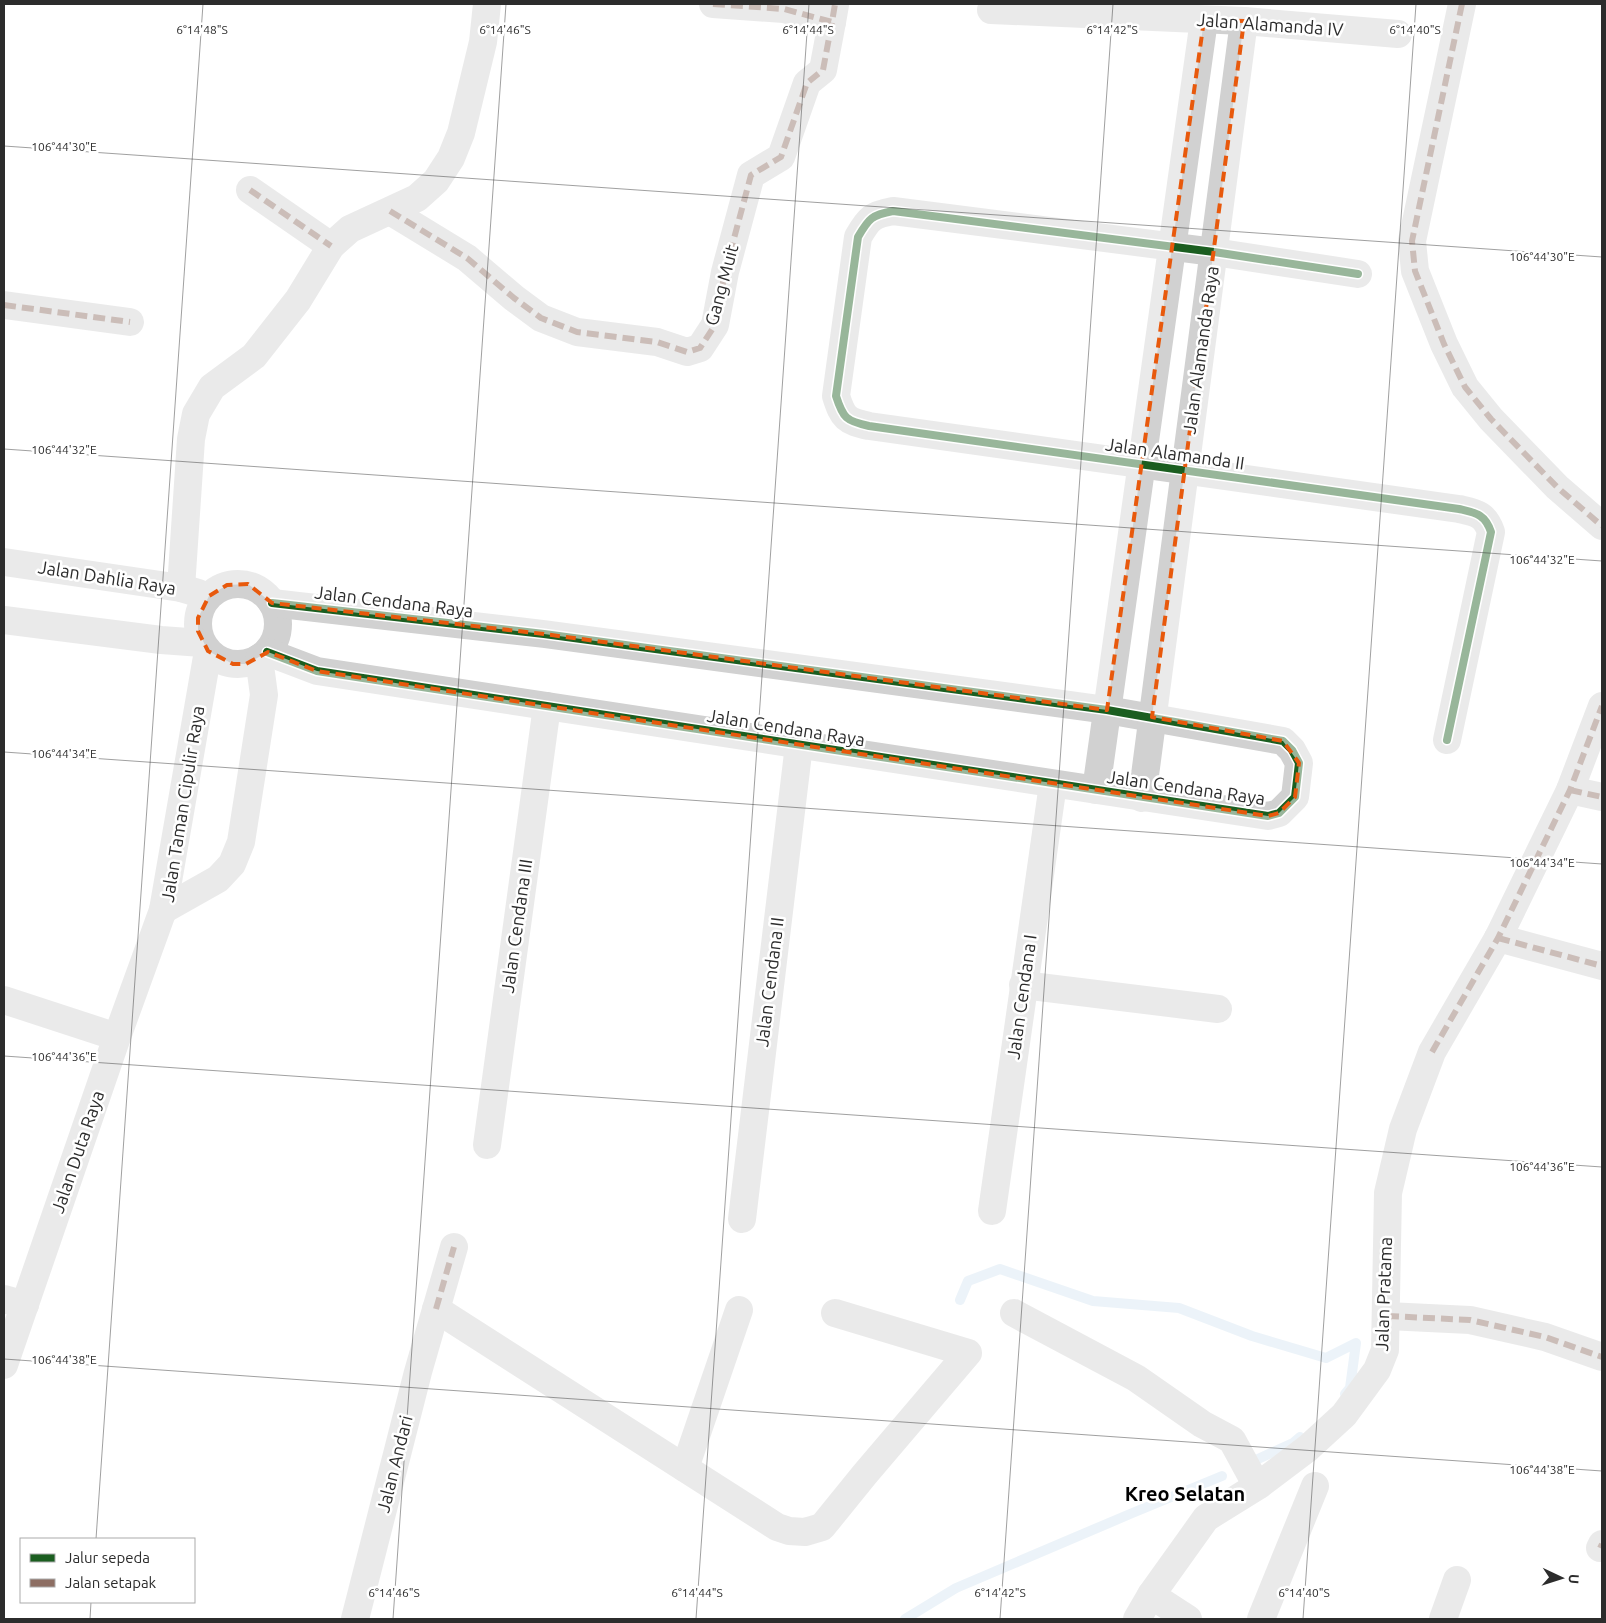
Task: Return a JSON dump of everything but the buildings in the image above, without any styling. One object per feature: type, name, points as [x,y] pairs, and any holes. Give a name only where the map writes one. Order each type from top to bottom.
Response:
[{"type":"street","points":[[181,588],[191,440],[196,414],[212,388],[254,356],[298,300],[331,246],[350,230],[417,198],[436,181],[451,158],[461,134],[483,42],[487,4]]},
{"type":"street","points":[[713,4],[834,13]]},
{"type":"street","points":[[1462,4],[1412,241],[1415,271],[1444,344],[1466,387],[1491,419],[1557,488],[1602,526]]},
{"type":"street","name":"Jalan Alamanda IV","points":[[992,10],[1244,21],[1398,34]]},
{"type":"street","name":"Gang Muit","points":[[390,211],[467,258],[540,318],[577,332],[657,342],[687,352],[700,348],[715,325],[726,272],[751,174],[781,157],[807,83],[823,70],[834,13]]},
{"type":"street","points":[[1096,790],[1204,20]]},
{"type":"street","name":"Jalan Alamanda Raya","points":[[1142,798],[1244,21]]},
{"type":"street","points":[[250,190],[331,246]]},
{"type":"street","name":"Jalan Alamanda II","points":[[1358,274],[1214,252],[893,211],[878,214],[868,220],[858,237],[836,396],[842,414],[851,422],[868,426],[1458,509],[1476,514],[1487,521],[1491,532],[1447,740]]},
{"type":"street","points":[[4,305],[130,322]]},
{"type":"street","name":"Jalan Dahlia Raya","points":[[4,562],[181,588],[209,596]]},
{"type":"street","points":[[237,583],[248,584],[258,588],[272,603],[277,612],[277,634],[263,655],[246,664],[233,664],[219,660],[205,647],[198,631],[198,618],[202,606],[209,596],[217,589],[237,583]]},
{"type":"street","name":"Jalan Cendana Raya","points":[[263,655],[317,671],[1268,816],[1286,807],[1295,797],[1300,763],[1292,750],[1283,741],[1107,710],[554,635],[272,603]]},
{"type":"street","points":[[4,620],[205,647]]},
{"type":"street","name":"Jalan Taman Cipulir Raya","points":[[163,910],[205,647]]},
{"type":"street","name":"Jalan Taman Cipulir Raya","points":[[163,910],[218,879],[232,864],[241,842],[264,695],[263,655]]},
{"type":"street","name":"Jalan Cendana III","points":[[487,1145],[547,706]]},
{"type":"street","name":"Jalan Pratama","points":[[1137,1619],[1151,1595],[1206,1518],[1259,1486],[1308,1448],[1344,1415],[1377,1370],[1385,1350],[1388,1193],[1403,1129],[1432,1052],[1498,938],[1570,790],[1602,706]]},
{"type":"street","name":"Jalan Cendana II","points":[[742,1219],[799,745]]},
{"type":"street","name":"Jalan Cendana I","points":[[992,1211],[1053,784]]},
{"type":"street","points":[[1570,790],[1602,797]]},
{"type":"street","name":"Jalan Duta Raya","points":[[4,1365],[14,1302],[121,1026],[163,910]]},
{"type":"street","points":[[1498,938],[1602,966]]},
{"type":"street","points":[[1023,985],[1218,1009]]},
{"type":"street","points":[[4,1000],[121,1026]]},
{"type":"street","name":"Jalan Andari","points":[[355,1619],[454,1247]]},
{"type":"street","points":[[436,1309],[777,1527],[789,1531],[805,1532],[822,1527],[864,1474],[968,1353],[835,1313]]},
{"type":"street","points":[[685,1468],[738,1310]]},
{"type":"street","points":[[1014,1313],[1136,1378],[1202,1424],[1232,1440],[1259,1486]]},
{"type":"street","points":[[1387,1316],[1470,1320],[1545,1337],[1602,1357]]},
{"type":"street","points":[[1262,1619],[1315,1486]]},
{"type":"street","points":[[1443,1619],[1457,1580]]},
{"type":"street","points":[[1151,1595],[1188,1619]]},
{"type":"highlighted area","points":[[1204,20],[1244,21],[1152,717],[1283,741],[1299,763],[1295,797],[1279,813],[1268,816],[317,671],[268,652],[246,664],[233,664],[208,651],[198,631],[198,618],[209,596],[227,585],[248,584],[272,603],[544,634],[1107,710]]},
{"type":"waterway","points":[[960,1300],[968,1281],[1000,1269],[1093,1301],[1179,1308],[1252,1336],[1326,1358],[1356,1343],[1350,1388],[1345,1394]]},
{"type":"waterway","points":[[1258,1459],[1293,1443],[1300,1437]]},
{"type":"waterway","points":[[905,1619],[956,1588],[1222,1476]]},
{"type":"marked path","points":[[713,4],[784,9],[832,22],[835,4]]},
{"type":"marked path","points":[[1462,4],[1412,241],[1415,271],[1444,344],[1465,387],[1491,419],[1557,487],[1602,526]]},
{"type":"marked path","points":[[390,211],[467,258],[541,318],[577,332],[657,342],[687,352],[700,348],[715,325],[725,272],[751,175],[781,157],[807,83],[823,70],[832,22]]},
{"type":"marked path","points":[[250,190],[331,246]]},
{"type":"marked path","points":[[4,305],[130,322]]},
{"type":"marked path","points":[[1432,1052],[1498,938],[1570,790],[1602,706]]},
{"type":"marked path","points":[[1570,790],[1602,797]]},
{"type":"marked path","points":[[1498,938],[1602,966]]},
{"type":"marked path","points":[[436,1309],[454,1247]]},
{"type":"marked path","points":[[1387,1316],[1470,1320],[1545,1337],[1602,1357]]},
{"type":"marked path","points":[[1600,1548],[1602,1544]]},
{"type":"cycle path","points":[[1358,274],[1214,252],[893,211],[886,212],[872,218],[858,237],[836,396],[846,417],[869,426],[1459,509],[1479,515],[1486,521],[1491,532],[1447,740]]},
{"type":"cycle path","points":[[267,652],[317,671],[1268,816],[1279,813],[1295,797],[1299,763],[1292,750],[1283,741],[1107,710],[544,634],[272,603]]},
{"type":"district","name":"Kreo Selatan","points":[[1185,1494]]}]
